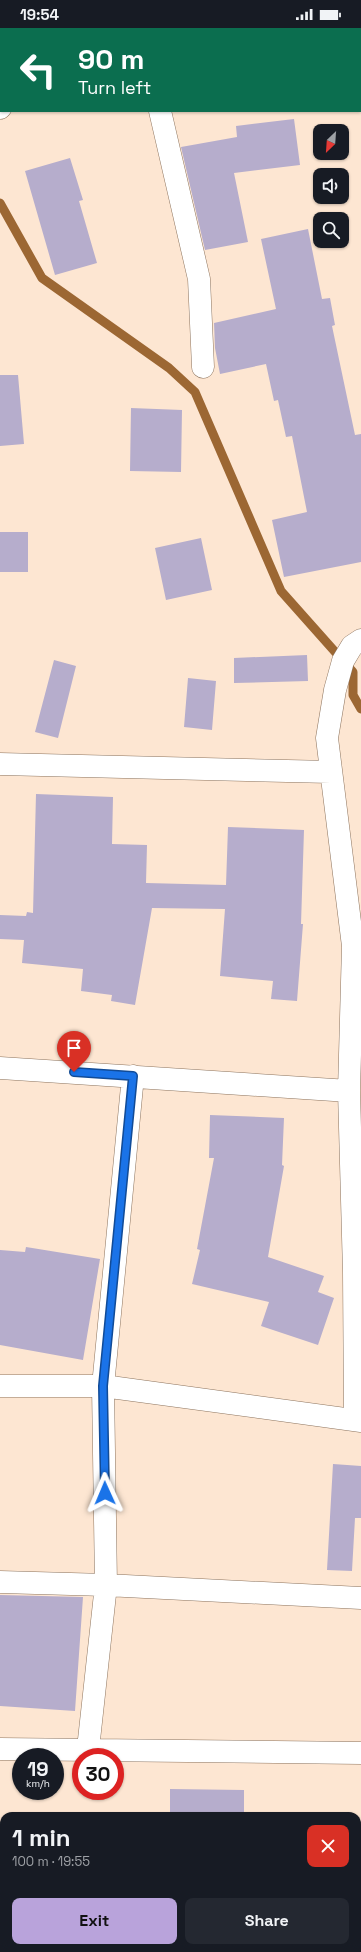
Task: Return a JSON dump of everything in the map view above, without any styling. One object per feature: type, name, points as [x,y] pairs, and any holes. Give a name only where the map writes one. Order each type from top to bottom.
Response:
[{"type":"street","points":[[160,112],[199,279],[203,367]]},
{"type":"street","points":[[0,1386],[103,1386],[358,1421],[349,1091],[353,946],[327,738],[335,690],[343,661],[352,646],[361,640]]},
{"type":"street","points":[[0,764],[331,772]]},
{"type":"street","points":[[0,1068],[349,1091]]},
{"type":"street","points":[[88,1748],[106,1585],[103,1386],[133,1076]]},
{"type":"street","points":[[0,1582],[106,1585],[361,1598]]},
{"type":"street","points":[[0,1749],[72,1749]]},
{"type":"street","points":[[124,1750],[361,1753]]},
{"type":"building","points":[[294,119],[300,165],[234,173],[248,242],[205,250],[181,147],[237,137],[236,126]]},
{"type":"building","points":[[70,158],[83,200],[79,201],[97,263],[55,275],[25,171]]},
{"type":"building","points":[[308,229],[322,299],[330,298],[335,325],[332,326],[355,435],[361,434],[361,562],[284,577],[272,520],[307,512],[292,436],[286,437],[278,400],[274,401],[266,364],[220,374],[215,348],[214,323],[276,309],[261,239]]},
{"type":"building","points":[[0,375],[18,375],[24,444],[0,446]]},
{"type":"building","points":[[131,408],[182,410],[181,472],[130,471]]},
{"type":"building","points":[[0,532],[28,532],[28,572],[0,572]]},
{"type":"building","points":[[201,538],[212,590],[166,600],[155,548]]},
{"type":"building","points":[[307,655],[308,681],[234,683],[234,658]]},
{"type":"building","points":[[54,660],[76,666],[58,738],[35,732]]},
{"type":"building","points":[[188,678],[216,681],[212,730],[184,727]]},
{"type":"building","points":[[36,794],[113,797],[112,844],[147,845],[146,883],[226,885],[228,827],[304,830],[301,924],[303,924],[297,1001],[271,999],[273,981],[220,976],[225,909],[152,908],[135,1005],[111,1001],[112,995],[81,991],[83,969],[22,963],[24,940],[0,939],[0,915],[26,916],[27,912],[33,913]]},
{"type":"building","points":[[210,1115],[284,1118],[282,1165],[284,1166],[268,1257],[324,1276],[318,1292],[334,1298],[318,1345],[261,1326],[269,1302],[192,1284],[200,1250],[197,1249],[214,1158],[209,1158]]},
{"type":"building","points":[[26,1247],[100,1259],[83,1360],[0,1345],[0,1250],[25,1252]]},
{"type":"building","points":[[333,1464],[361,1466],[361,1518],[355,1518],[352,1571],[327,1570]]},
{"type":"building","points":[[0,1595],[83,1597],[75,1711],[0,1706]]},
{"type":"building","points":[[170,1789],[244,1790],[244,1812],[170,1812]]},
{"type":"waterway","points":[[0,203],[42,278],[169,368],[195,392],[281,591],[353,672],[353,695],[361,709]]},
{"type":"route","points":[[74,1072],[133,1076],[103,1386],[105,1493]]}]
